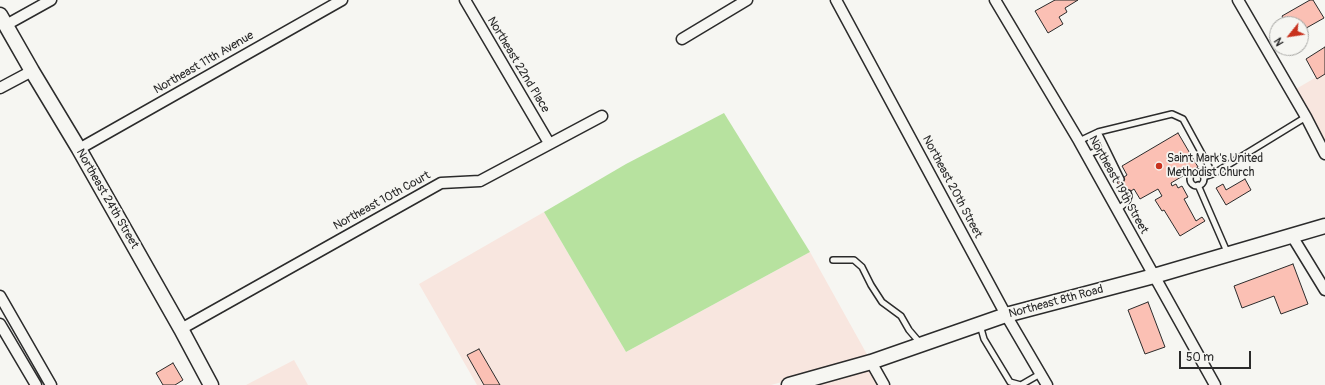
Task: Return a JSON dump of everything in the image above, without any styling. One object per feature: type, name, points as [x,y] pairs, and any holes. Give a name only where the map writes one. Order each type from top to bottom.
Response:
[{"type":"main road","name":"Northeast 24th Street","points":[[3,20],[79,150],[181,329],[211,385]]},
{"type":"main road","name":"Northeast 8th Road","points":[[789,385],[871,362],[1006,315],[1154,276],[1325,226]]},
{"type":"street","points":[[3,20],[51,0]]},
{"type":"street","name":"Northeast 11th Avenue","points":[[79,150],[342,0]]},
{"type":"street","name":"Northeast 22nd Place","points":[[465,0],[549,143]]},
{"type":"street","points":[[682,39],[747,0]]},
{"type":"street","name":"Northeast 20th Street","points":[[836,0],[1006,315],[1047,385]]},
{"type":"street","name":"Northeast 19th Street","points":[[994,0],[1079,141],[1215,385]]},
{"type":"street","points":[[1238,0],[1306,117],[1325,154]]},
{"type":"street","points":[[0,88],[32,71]]},
{"type":"street","name":"Northeast 10th Court","points":[[181,329],[441,183],[480,182],[549,143],[602,116]]},
{"type":"street","points":[[1292,236],[1325,290]]},
{"type":"street","points":[[0,296],[51,385]]},
{"type":"street","points":[[0,324],[36,385]]},
{"type":"street","points":[[871,362],[884,385]]},
{"type":"lane","points":[[1079,141],[1098,132],[1172,114],[1183,119],[1213,174]]},
{"type":"lane","points":[[1204,177],[1213,174],[1306,117]]},
{"type":"lane","points":[[1098,132],[1121,179]]},
{"type":"lane","points":[[1086,155],[1106,148]]},
{"type":"lane","points":[[1197,172],[1202,173],[1204,177],[1203,182],[1198,185],[1194,185],[1191,181],[1192,175],[1197,172]]},
{"type":"lane","points":[[1198,185],[1228,254]]},
{"type":"lane","points":[[1117,210],[1127,202],[1129,196],[1128,193]]},
{"type":"lane","points":[[833,260],[854,260],[862,267],[882,302],[901,316],[909,330],[921,345]]},
{"type":"lane","points":[[980,324],[984,339],[1008,384],[1021,385],[1040,374]]},
{"type":"shaded area","points":[[1325,72],[1325,142],[1296,89]]},
{"type":"shaded area","points":[[544,212],[626,352],[810,252],[869,358],[771,385],[477,385],[419,284]]},
{"type":"shaded area","points":[[294,360],[308,385],[246,385]]},
{"type":"shaded area","points":[[868,368],[877,385],[808,385]]},
{"type":"green space","points":[[724,113],[810,252],[626,352],[544,212],[626,164]]},
{"type":"building","points":[[1055,0],[1078,0],[1065,8],[1067,12],[1059,17],[1063,24],[1048,33],[1035,11]]},
{"type":"building","points":[[1310,0],[1313,0],[1324,18],[1309,26],[1309,16],[1282,16]]},
{"type":"building","points":[[1325,47],[1325,74],[1317,79],[1306,59]]},
{"type":"building","points":[[1178,133],[1198,167],[1171,183],[1172,186],[1176,184],[1178,188],[1182,186],[1188,197],[1184,199],[1196,221],[1202,217],[1205,221],[1180,236],[1164,210],[1162,211],[1155,200],[1162,196],[1158,189],[1140,199],[1134,189],[1125,195],[1117,182],[1127,175],[1122,166]]},
{"type":"building","points":[[1245,179],[1251,190],[1226,205],[1216,188],[1223,184],[1226,190]]},
{"type":"building","points":[[1293,264],[1308,304],[1281,314],[1274,296],[1242,308],[1234,286]]},
{"type":"building","points":[[1148,302],[1165,347],[1145,354],[1128,310]]},
{"type":"building","points":[[479,349],[500,385],[484,385],[467,355]]},
{"type":"building","points":[[173,363],[183,380],[175,385],[163,385],[156,373]]},
{"type":"place","name":"Saint Mark's United Methodist Church","points":[[1159,166]]}]
